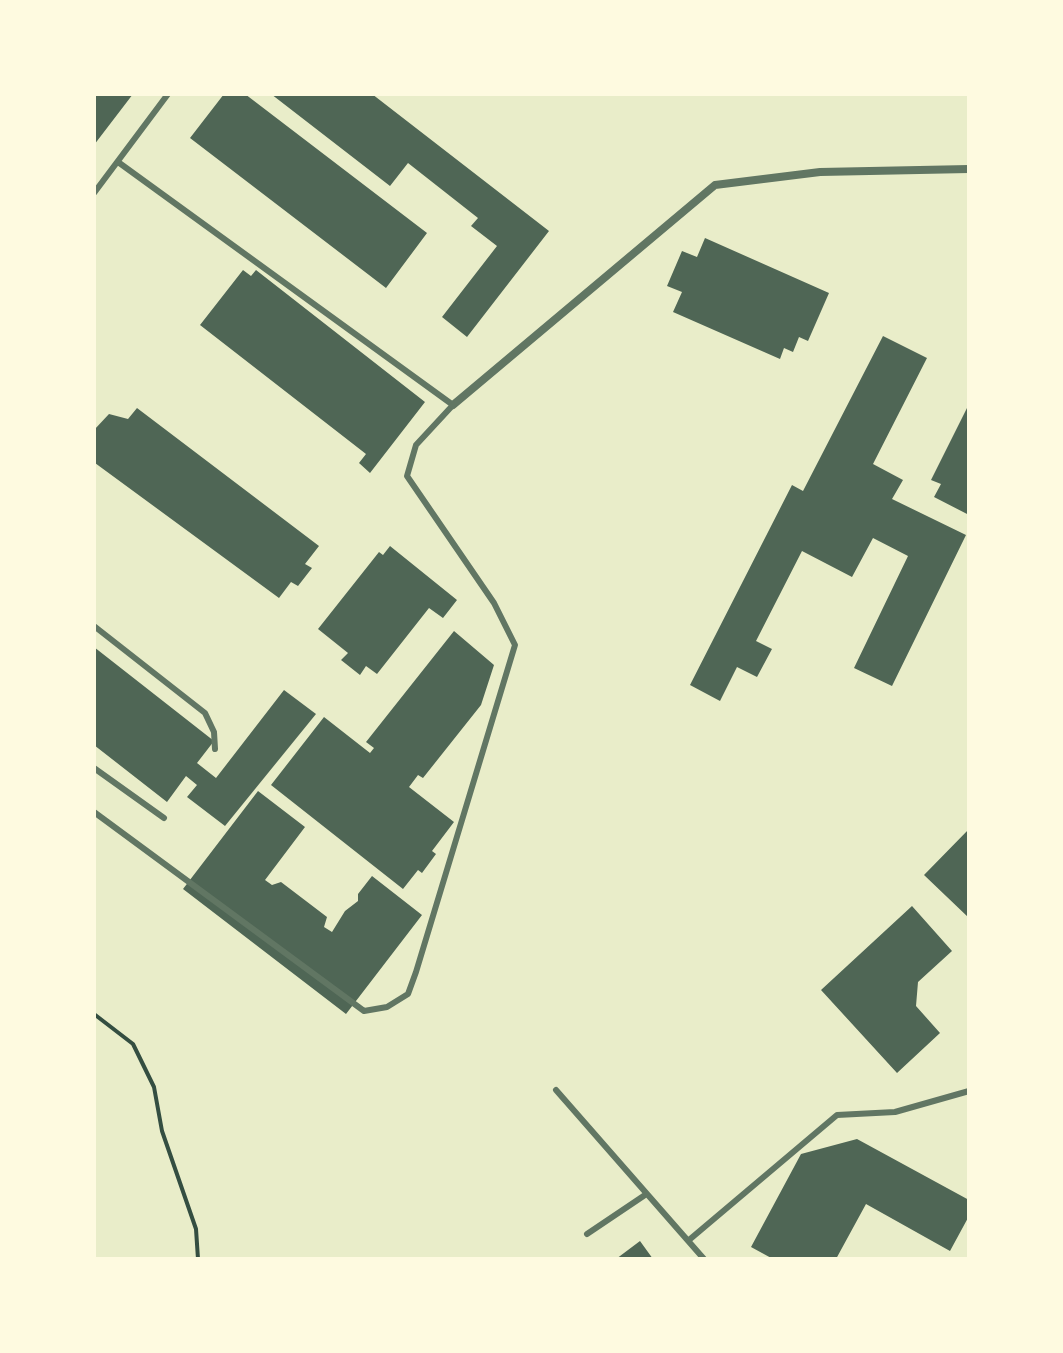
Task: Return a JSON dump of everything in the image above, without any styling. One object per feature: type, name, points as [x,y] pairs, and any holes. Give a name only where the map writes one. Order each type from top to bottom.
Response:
[{"type":"street","points":[[453,405],[715,185],[820,172],[969,169]]},
{"type":"lane","points":[[94,193],[168,94]]},
{"type":"lane","points":[[94,812],[364,1011],[387,1007],[408,994],[515,645],[494,603],[407,476],[416,445],[453,405],[118,162]]},
{"type":"lane","points":[[94,626],[205,713],[214,732],[215,749]]},
{"type":"lane","points":[[94,768],[164,818]]},
{"type":"lane","points":[[556,1090],[704,1259]]},
{"type":"lane","points":[[689,1240],[837,1115],[895,1112],[969,1091]]},
{"type":"lane","points":[[587,1234],[645,1195]]},
{"type":"path","points":[[94,1014],[133,1044],[154,1087],[162,1131],[196,1229],[198,1259]]},
{"type":"building","points":[[94,94],[133,94],[94,145]]},
{"type":"building","points":[[224,94],[245,94],[427,233],[386,288],[190,138]]},
{"type":"building","points":[[271,94],[372,94],[549,231],[467,337],[442,317],[497,246],[471,226],[478,218],[408,163],[390,186]]},
{"type":"building","points":[[705,238],[829,293],[808,341],[799,337],[793,352],[784,348],[780,359],[673,312],[682,292],[667,286],[682,251],[697,257]]},
{"type":"building","points":[[243,270],[251,276],[256,270],[425,402],[370,473],[359,463],[366,454],[200,325]]},
{"type":"building","points":[[883,336],[927,358],[873,464],[903,480],[892,499],[966,535],[892,686],[854,668],[908,556],[873,538],[852,577],[802,551],[756,641],[772,649],[757,677],[737,667],[720,701],[690,685],[792,485],[803,491]]},
{"type":"building","points":[[969,404],[969,515],[934,497],[941,484],[931,480]]},
{"type":"building","points":[[137,408],[319,546],[305,564],[312,568],[298,586],[291,582],[279,598],[95,463],[94,430],[109,414],[128,419]]},
{"type":"building","points":[[390,546],[457,600],[443,618],[429,608],[377,674],[366,666],[360,675],[341,660],[348,653],[318,629],[379,552],[383,555]]},
{"type":"building","points":[[454,631],[494,665],[481,705],[423,778],[418,775],[409,787],[454,822],[432,851],[436,854],[422,873],[418,870],[403,889],[271,785],[324,717],[370,753],[374,748],[366,742]]},
{"type":"building","points":[[94,647],[214,741],[197,763],[216,778],[284,690],[316,714],[225,826],[187,797],[197,785],[186,776],[167,802],[94,745]]},
{"type":"building","points":[[258,791],[305,827],[265,880],[272,885],[281,882],[327,917],[324,927],[332,932],[345,911],[358,901],[358,894],[372,876],[422,915],[346,1014],[183,889]]},
{"type":"building","points":[[969,829],[969,918],[924,875]]},
{"type":"building","points":[[912,906],[952,951],[918,982],[916,1006],[940,1033],[897,1073],[821,990]]},
{"type":"building","points":[[857,1139],[969,1200],[969,1216],[950,1251],[866,1204],[836,1259],[773,1259],[751,1247],[801,1154]]},
{"type":"building","points":[[640,1241],[653,1259],[616,1259]]}]
